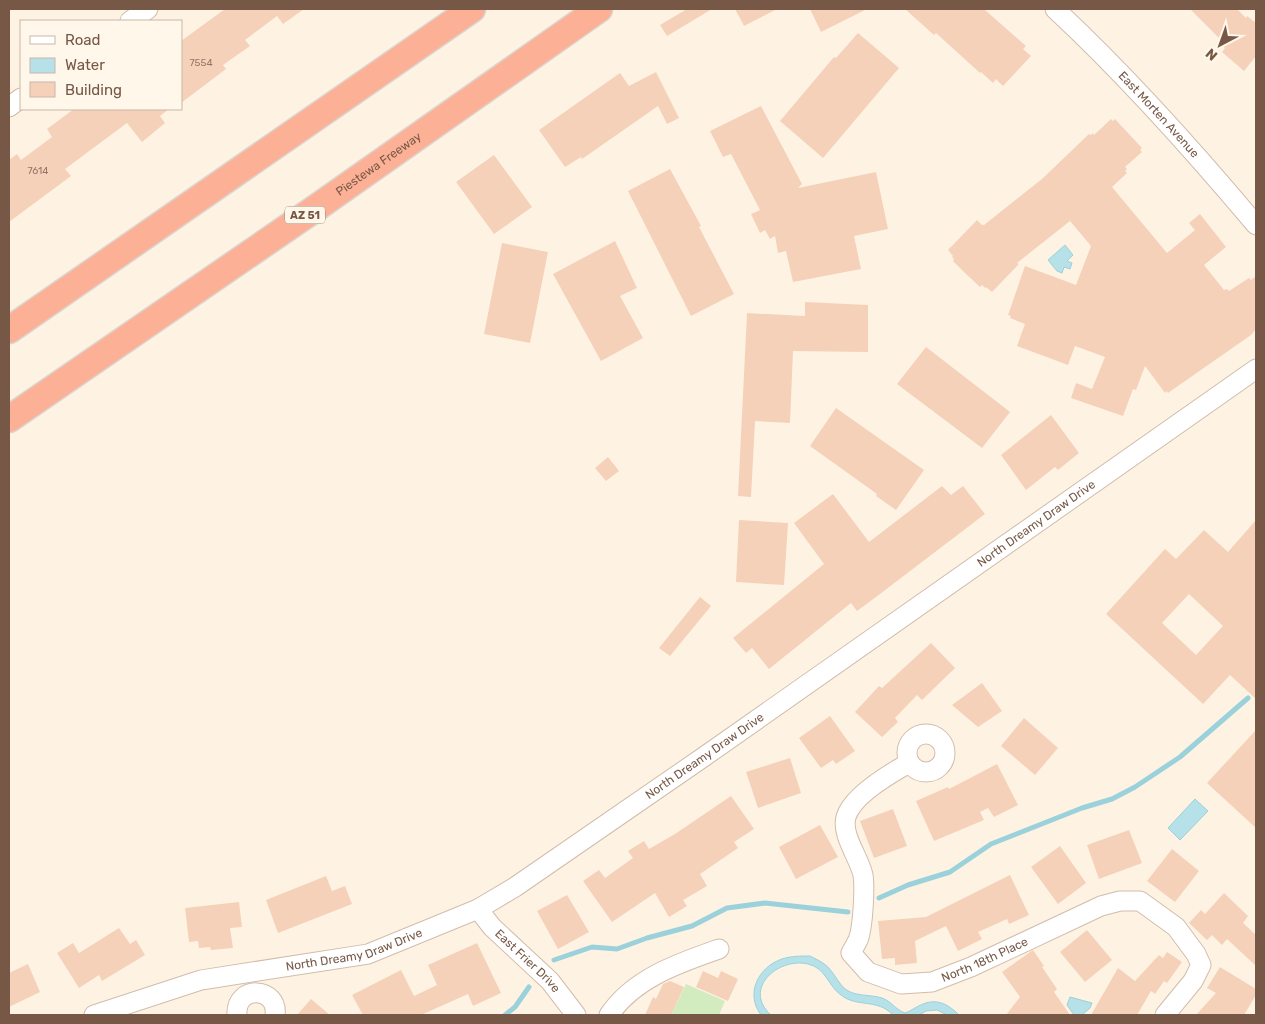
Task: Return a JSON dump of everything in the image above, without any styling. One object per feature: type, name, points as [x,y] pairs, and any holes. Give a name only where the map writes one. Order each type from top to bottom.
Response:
[{"type":"highway","points":[[9,330],[472,9]]},
{"type":"highway","name":"Piestewa Freeway","points":[[9,419],[316,208],[598,9]]},
{"type":"street","points":[[132,20],[148,9]]},
{"type":"street","name":"East Morten Avenue","points":[[1055,9],[1098,50],[1178,135],[1256,225]]},
{"type":"street","points":[[9,107],[20,99]]},
{"type":"street","name":"North Dreamy Draw Drive","points":[[94,1015],[202,980],[368,954],[478,909],[514,887],[706,756],[1256,369]]},
{"type":"street","name":"North 18th Place","points":[[909,763],[894,771],[855,801],[846,816],[845,827],[862,874],[863,903],[859,939],[851,953],[868,972],[901,984],[932,982],[971,967],[1101,906],[1120,901],[1140,901],[1176,927],[1196,954],[1201,965],[1193,982],[1165,1015]]},
{"type":"street","name":"East Frier Drive","points":[[478,909],[492,927],[550,981],[576,1015]]},
{"type":"street","points":[[609,1015],[643,980],[719,948]]},
{"type":"street","points":[[251,973],[252,993]]},
{"type":"street","points":[[237,1015],[238,1006],[242,999],[252,993],[261,993],[268,996],[274,1006],[275,1015]]},
{"type":"green space","points":[[686,984],[725,1001],[719,1015],[671,1015]]},
{"type":"water","points":[[1065,245],[1073,255],[1067,261],[1072,263],[1070,269],[1064,267],[1062,273],[1057,271],[1048,260]]},
{"type":"water","points":[[1195,799],[1208,811],[1180,840],[1168,828]]},
{"type":"water","points":[[810,956],[828,967],[844,988],[852,993],[882,998],[905,1013],[928,1002],[938,1002],[951,1008],[959,1015],[947,1015],[937,1010],[926,1011],[919,1015],[893,1015],[880,1007],[847,999],[837,991],[819,969],[808,964],[797,963],[785,965],[767,977],[760,995],[763,1005],[771,1015],[761,1015],[756,1007],[754,990],[756,982],[766,968],[782,959]]},
{"type":"water","points":[[1070,997],[1092,1003],[1090,1008],[1082,1015],[1074,1015],[1067,1005]]},
{"type":"building","points":[[225,9],[304,9],[283,24],[277,16],[245,40],[250,46],[223,65],[226,69],[182,102],[182,40]]},
{"type":"building","points":[[687,9],[712,9],[667,36],[660,25]]},
{"type":"building","points":[[735,9],[777,9],[744,26]]},
{"type":"building","points":[[810,9],[867,9],[821,32]]},
{"type":"building","points":[[905,9],[984,9],[1026,46],[1023,49],[1031,56],[1003,86],[996,79],[993,83],[936,33],[934,35]]},
{"type":"building","points":[[1190,9],[1237,9],[1246,18],[1247,16],[1256,23],[1256,56],[1244,71],[1222,52],[1225,48],[1222,46],[1224,43]]},
{"type":"building","points":[[858,33],[899,68],[823,158],[780,121],[834,57],[836,58]]},
{"type":"building","points":[[656,72],[679,118],[667,124],[658,106],[582,159],[581,157],[565,167],[539,130],[620,73],[629,86]]},
{"type":"building","points":[[761,106],[802,184],[798,188],[876,172],[888,229],[854,236],[861,269],[793,282],[786,251],[778,253],[775,236],[770,239],[765,230],[760,233],[751,214],[760,210],[731,154],[723,157],[710,131]]},
{"type":"building","points":[[73,110],[168,110],[160,116],[165,123],[142,142],[127,123],[65,169],[71,176],[9,222],[9,160],[17,154],[21,160],[52,137],[47,129]]},
{"type":"building","points":[[1111,119],[1113,121],[1115,119],[1142,148],[1140,150],[1142,152],[1125,167],[1127,173],[1112,187],[1167,253],[1195,230],[1189,223],[1200,214],[1226,247],[1204,265],[1224,290],[1227,289],[1229,291],[1249,278],[1251,280],[1256,276],[1256,329],[1251,335],[1168,393],[1167,391],[1165,393],[1145,366],[1136,390],[1133,389],[1123,416],[1071,398],[1076,383],[1092,389],[1105,357],[1075,346],[1068,365],[1017,346],[1025,324],[1010,318],[1011,316],[1008,315],[1025,266],[1076,285],[1091,246],[1070,221],[1017,263],[1019,264],[992,292],[982,285],[980,287],[965,273],[953,261],[953,256],[948,250],[977,220],[984,225],[1042,179],[1089,134],[1093,133],[1094,135]]},
{"type":"building","points":[[494,155],[532,207],[494,234],[456,182]]},
{"type":"building","points":[[670,169],[701,226],[699,227],[734,294],[691,316],[628,191]]},
{"type":"building","points":[[615,241],[637,288],[620,296],[643,338],[601,361],[553,274]]},
{"type":"building","points":[[502,243],[548,252],[530,343],[484,334]]},
{"type":"building","points":[[805,302],[868,305],[868,352],[793,351],[790,423],[755,421],[751,497],[738,496],[747,313],[805,316]]},
{"type":"building","points":[[926,347],[1010,412],[982,448],[897,384]]},
{"type":"building","points":[[836,408],[924,470],[896,510],[810,446]]},
{"type":"building","points":[[1051,415],[1079,453],[1058,470],[1055,467],[1026,490],[1001,455]]},
{"type":"building","points":[[608,457],[619,471],[606,481],[595,468]]},
{"type":"building","points":[[942,486],[951,495],[963,486],[985,514],[857,611],[851,603],[769,669],[752,648],[746,653],[733,638],[824,564],[794,523],[833,494],[869,542]]},
{"type":"building","points":[[739,520],[788,523],[784,585],[736,582]]},
{"type":"building","points":[[1256,520],[1256,699],[1230,675],[1203,704],[1106,614],[1165,549],[1176,559],[1204,530],[1228,552]],"holes":[[[1189,594],[1223,626],[1196,655],[1162,623]]]},
{"type":"building","points":[[700,597],[711,606],[670,656],[659,648]]},
{"type":"building","points":[[931,643],[955,668],[922,700],[917,695],[895,718],[898,722],[882,737],[855,712],[879,686],[882,688]]},
{"type":"building","points":[[982,683],[1002,711],[978,727],[952,705]]},
{"type":"building","points":[[830,716],[855,751],[836,764],[833,760],[821,768],[799,738]]},
{"type":"building","points":[[1024,718],[1058,748],[1035,775],[1001,746]]},
{"type":"building","points":[[1256,730],[1256,828],[1207,783]]},
{"type":"building","points":[[790,758],[801,793],[758,808],[746,772]]},
{"type":"building","points":[[997,764],[1018,805],[994,817],[988,808],[980,812],[984,820],[934,841],[916,801],[948,787],[949,789]]},
{"type":"building","points":[[731,796],[754,829],[734,842],[738,848],[700,874],[707,886],[683,900],[687,906],[669,917],[655,893],[612,922],[583,881],[599,870],[605,878],[633,858],[628,851],[644,841],[649,849],[675,834]]},
{"type":"building","points":[[893,809],[907,846],[874,858],[860,821]]},
{"type":"building","points":[[820,825],[838,857],[796,879],[779,847]]},
{"type":"building","points":[[1129,830],[1142,863],[1099,879],[1087,845]]},
{"type":"building","points":[[1060,846],[1086,883],[1058,904],[1031,867]]},
{"type":"building","points":[[1172,849],[1199,871],[1175,902],[1147,881]]},
{"type":"building","points":[[1010,875],[1029,915],[1009,924],[1007,919],[978,932],[982,939],[958,951],[946,926],[915,941],[917,963],[895,965],[895,958],[882,959],[878,921],[926,917]]},
{"type":"building","points":[[326,876],[332,891],[345,886],[352,904],[278,933],[266,900]]},
{"type":"building","points":[[1224,893],[1248,916],[1243,923],[1256,935],[1256,966],[1227,939],[1222,945],[1212,935],[1207,940],[1189,923],[1201,910],[1205,914]]},
{"type":"building","points":[[567,895],[589,932],[558,949],[537,911]]},
{"type":"building","points":[[239,902],[242,927],[230,928],[233,948],[211,950],[210,947],[199,948],[198,941],[189,942],[185,908]]},
{"type":"building","points":[[119,928],[130,944],[136,940],[145,955],[102,981],[99,975],[79,988],[57,953],[73,943],[79,953]]},
{"type":"building","points":[[1087,930],[1112,960],[1085,982],[1060,952]]},
{"type":"building","points":[[477,943],[501,993],[473,1006],[468,994],[421,1015],[363,1015],[352,995],[401,970],[414,996],[437,985],[428,965]]},
{"type":"building","points":[[1033,950],[1057,989],[1054,992],[1070,1015],[1006,1015],[1020,997],[1002,972]]},
{"type":"building","points":[[1167,952],[1182,962],[1167,983],[1164,981],[1155,994],[1151,991],[1137,1015],[1091,1015],[1118,968],[1135,981],[1159,955],[1163,958]]},
{"type":"building","points":[[28,964],[40,992],[9,1007],[9,973]]},
{"type":"building","points":[[1220,967],[1256,989],[1256,995],[1244,1015],[1196,1015],[1216,993],[1207,988]]},
{"type":"building","points":[[703,971],[718,978],[721,971],[738,979],[728,1001],[696,987]]},
{"type":"building","points":[[670,981],[684,987],[671,1015],[645,1015],[653,997],[656,999],[663,984]]},
{"type":"building","points":[[311,999],[330,1015],[297,1015]]},
{"type":"waterway","points":[[879,898],[908,885],[950,872],[991,844],[1082,808],[1112,799],[1135,787],[1180,757],[1248,698]]},
{"type":"waterway","points":[[554,960],[592,947],[617,949],[647,938],[692,926],[727,908],[765,903],[848,912]]},
{"type":"waterway","points":[[505,1015],[515,1007],[529,987]]}]
